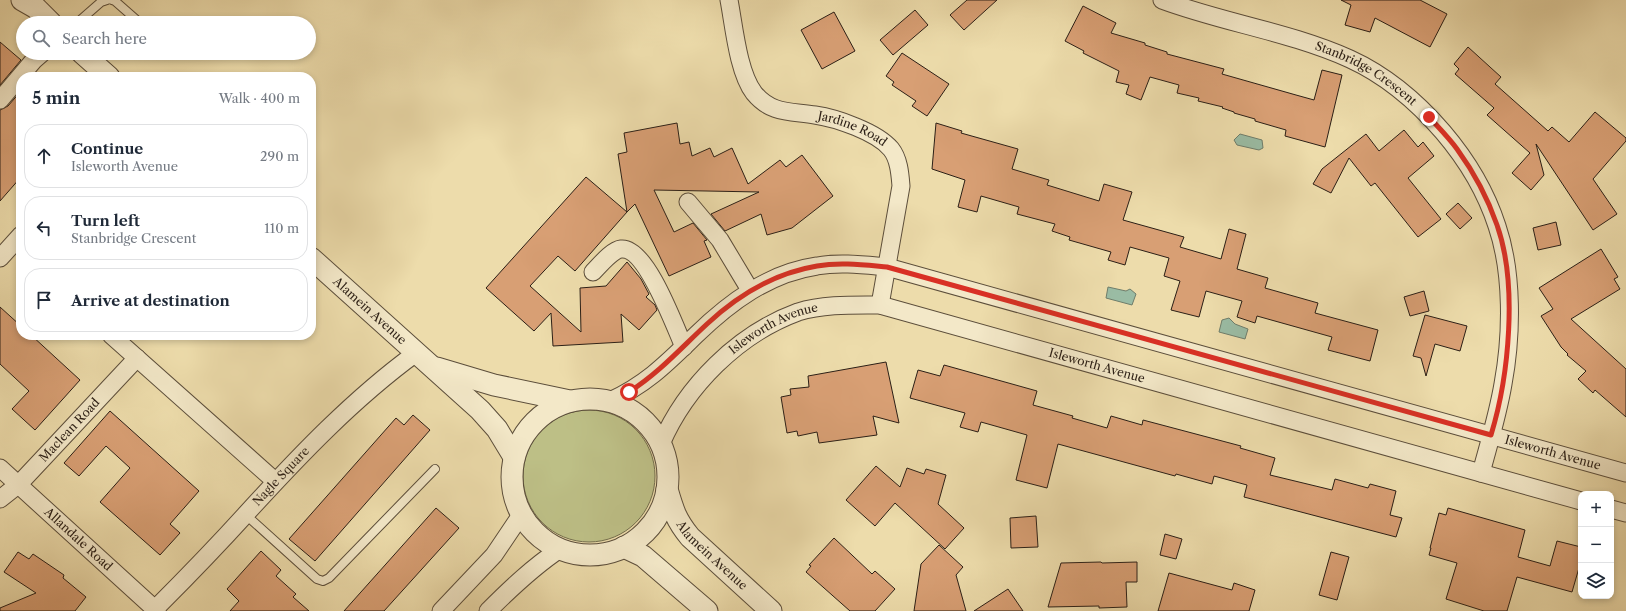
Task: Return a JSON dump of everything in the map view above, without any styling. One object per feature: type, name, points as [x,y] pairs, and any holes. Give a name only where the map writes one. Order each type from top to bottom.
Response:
[{"type":"street","name":"Jardine Road","points":[[729,0],[739,53],[746,77],[754,92],[769,107],[826,116],[873,134],[891,149],[900,168],[901,186],[880,305]]},
{"type":"street","name":"Stanbridge Crescent","points":[[1162,0],[1313,45],[1351,60],[1377,75],[1406,96],[1429,117],[1458,150],[1484,193],[1497,226],[1504,251],[1507,280],[1509,310],[1507,357],[1497,415],[1481,472]]},
{"type":"street","points":[[30,3],[44,16]]},
{"type":"street","points":[[24,72],[34,60]]},
{"type":"street","points":[[90,60],[103,72]]},
{"type":"street","points":[[0,100],[16,81]]},
{"type":"street","points":[[688,202],[720,240],[750,290]]},
{"type":"street","points":[[592,272],[618,250],[625,249],[637,257],[657,286],[684,346]]},
{"type":"street","name":"Alamein Avenue","points":[[316,263],[480,410],[497,429],[514,457]]},
{"type":"street","name":"Isleworth Avenue","points":[[610,401],[645,382],[708,323],[750,290],[781,275],[817,266],[847,264],[887,267],[1626,473]]},
{"type":"street","name":"Isleworth Avenue","points":[[661,444],[669,425],[680,407],[706,375],[733,350],[765,327],[799,312],[836,305],[880,305],[1578,499]]},
{"type":"street","points":[[116,340],[275,481]]},
{"type":"street","name":"Maclean Road","points":[[0,499],[19,484],[136,358]]},
{"type":"street","name":"Alamein Avenue","points":[[422,358],[455,374],[570,402]]},
{"type":"street","name":"Nagle Square","points":[[156,610],[246,515],[275,481],[375,385],[422,358]]},
{"type":"street","points":[[590,399],[610,401],[631,410],[643,420],[661,444],[667,466],[667,489],[659,513],[644,533],[624,547],[603,554],[581,555],[560,549],[538,535],[521,515],[515,501],[512,486],[514,457],[526,432],[541,416],[555,407],[570,402],[590,399]]},
{"type":"street","name":"Allandale Road","points":[[0,468],[156,610]]},
{"type":"street","name":"Alamein Avenue","points":[[667,489],[673,513],[680,525],[690,537],[771,611]]},
{"type":"street","points":[[1614,510],[1626,513]]},
{"type":"street","points":[[441,611],[494,555],[521,515]]},
{"type":"street","points":[[624,547],[643,556],[707,611]]},
{"type":"street","points":[[488,611],[540,562],[560,549]]},
{"type":"lane","points":[[85,16],[101,2],[107,0]]},
{"type":"lane","points":[[112,0],[132,16]]},
{"type":"lane","points":[[246,515],[317,579],[323,581],[329,578],[434,469]]},
{"type":"shaded area","points":[[1240,134],[1262,140],[1263,148],[1259,150],[1237,145],[1234,140]]},
{"type":"shaded area","points":[[1108,287],[1126,291],[1130,289],[1136,294],[1132,305],[1106,298]]},
{"type":"shaded area","points":[[1229,318],[1235,324],[1248,329],[1245,339],[1219,332],[1222,320]]},
{"type":"shaded area","points":[[589,410],[614,415],[631,425],[640,434],[650,451],[655,476],[650,501],[640,518],[631,527],[614,537],[589,542],[564,537],[547,527],[538,518],[528,501],[523,476],[528,451],[538,434],[547,425],[564,415]]},
{"type":"building","points":[[967,0],[997,0],[964,30],[950,15]]},
{"type":"building","points":[[1341,0],[1420,0],[1447,14],[1430,47],[1375,18],[1370,32],[1345,25],[1351,5]]},
{"type":"building","points":[[1083,6],[1116,23],[1111,33],[1145,43],[1145,45],[1167,52],[1167,54],[1224,69],[1222,74],[1314,100],[1322,70],[1342,75],[1325,147],[1285,136],[1286,130],[1255,121],[1255,119],[1234,113],[1222,108],[1223,107],[1198,101],[1199,98],[1177,93],[1179,85],[1150,77],[1141,100],[1126,94],[1129,85],[1116,82],[1119,71],[1083,53],[1084,51],[1065,41]]},
{"type":"building","points":[[915,10],[928,25],[893,55],[880,40]]},
{"type":"building","points":[[834,12],[855,51],[822,69],[801,30]]},
{"type":"building","points":[[0,42],[16,56],[16,60],[21,60],[0,85]]},
{"type":"building","points":[[1468,47],[1501,77],[1495,84],[1548,131],[1552,127],[1569,142],[1595,112],[1626,138],[1626,141],[1593,179],[1617,214],[1593,230],[1536,144],[1544,175],[1531,190],[1512,173],[1530,153],[1487,115],[1494,108],[1455,74],[1459,69],[1454,64]]},
{"type":"building","points":[[902,53],[949,84],[927,116],[912,106],[916,101],[892,85],[894,82],[886,76]]},
{"type":"building","points":[[16,97],[16,183],[0,201],[0,110],[8,106]]},
{"type":"building","points":[[677,123],[680,144],[689,142],[692,156],[710,148],[714,157],[732,148],[748,184],[780,160],[786,167],[802,155],[833,196],[792,228],[767,235],[761,214],[725,231],[711,214],[759,192],[654,190],[674,232],[693,223],[707,240],[704,241],[711,257],[669,276],[635,204],[627,212],[618,154],[627,152],[624,133]]},
{"type":"building","points":[[936,123],[962,131],[961,133],[1018,149],[1012,169],[1049,180],[1047,185],[1099,201],[1104,184],[1132,192],[1123,220],[1184,237],[1180,247],[1221,259],[1229,229],[1246,234],[1237,269],[1268,278],[1265,288],[1318,303],[1315,313],[1378,330],[1370,361],[1328,350],[1332,337],[1257,316],[1255,323],[1237,317],[1242,301],[1206,291],[1199,317],[1171,310],[1180,281],[1164,276],[1169,258],[1130,247],[1125,265],[1108,260],[1111,252],[1069,240],[1070,237],[1052,231],[1055,224],[1017,214],[1019,207],[981,196],[977,212],[958,207],[965,180],[932,169]]},
{"type":"building","points":[[1404,130],[1418,147],[1423,142],[1434,156],[1408,178],[1441,219],[1418,237],[1375,183],[1371,186],[1349,158],[1331,193],[1313,184],[1322,169],[1366,134],[1379,151]]},
{"type":"building","points":[[586,177],[627,212],[575,271],[558,256],[530,286],[581,332],[580,288],[606,286],[627,262],[641,279],[649,294],[646,297],[655,305],[657,310],[639,330],[621,314],[623,342],[553,346],[551,313],[534,331],[486,288]]},
{"type":"building","points":[[1458,203],[1472,218],[1460,229],[1446,214]]},
{"type":"building","points":[[1556,222],[1561,245],[1538,250],[1533,228]]},
{"type":"building","points":[[1601,249],[1618,277],[1614,279],[1620,289],[1571,319],[1626,369],[1626,417],[1595,390],[1593,393],[1578,379],[1586,371],[1567,355],[1568,354],[1561,347],[1541,316],[1553,309],[1539,288]]},
{"type":"building","points":[[1424,291],[1429,311],[1410,316],[1404,297]]},
{"type":"building","points":[[0,307],[16,321],[16,340],[36,340],[80,380],[35,430],[12,409],[29,391],[0,364]]},
{"type":"building","points":[[1425,315],[1467,326],[1460,351],[1435,344],[1426,376],[1421,358],[1413,356]]},
{"type":"building","points":[[886,362],[899,423],[873,416],[877,435],[819,443],[817,432],[798,436],[797,431],[787,433],[781,397],[791,395],[790,389],[809,387],[808,376]]},
{"type":"building","points":[[944,365],[1037,391],[1033,405],[1073,416],[1072,418],[1107,428],[1111,416],[1142,425],[1143,420],[1241,446],[1240,448],[1275,458],[1270,475],[1332,490],[1335,479],[1368,488],[1370,484],[1396,491],[1390,515],[1402,518],[1396,537],[1244,497],[1247,485],[1214,476],[1212,484],[1176,474],[1175,476],[1058,444],[1047,488],[1016,480],[1027,435],[981,422],[978,432],[960,427],[965,413],[910,398],[918,370],[940,376]]},
{"type":"building","points":[[110,411],[199,491],[170,524],[180,533],[160,555],[100,502],[130,468],[106,446],[79,476],[64,463]]},
{"type":"building","points":[[413,415],[430,430],[315,561],[289,539],[396,418],[404,425]]},
{"type":"building","points":[[876,466],[900,487],[907,468],[924,474],[926,469],[946,475],[938,504],[964,528],[945,549],[895,503],[875,526],[846,500]]},
{"type":"building","points":[[436,508],[459,528],[384,611],[344,611]]},
{"type":"building","points":[[1448,508],[1525,530],[1518,557],[1550,566],[1557,541],[1578,546],[1578,571],[1572,592],[1517,577],[1507,611],[1484,611],[1446,599],[1457,563],[1429,555],[1439,513],[1446,515]]},
{"type":"building","points":[[1036,516],[1038,547],[1011,548],[1010,518]]},
{"type":"building","points":[[1165,534],[1182,539],[1176,559],[1160,555]]},
{"type":"building","points":[[834,538],[872,574],[875,571],[895,589],[875,611],[850,611],[806,572],[811,566],[809,565]]},
{"type":"building","points":[[939,545],[963,567],[956,575],[966,611],[914,611],[921,564]]},
{"type":"building","points":[[261,551],[281,570],[276,576],[296,594],[293,597],[309,611],[230,611],[239,601],[227,589]]},
{"type":"building","points":[[18,552],[29,559],[33,554],[64,575],[63,578],[86,597],[75,611],[0,611],[0,608],[36,593],[4,572]]},
{"type":"building","points":[[1331,552],[1349,557],[1337,600],[1319,595]]},
{"type":"building","points":[[1137,562],[1137,582],[1126,582],[1127,607],[1048,607],[1061,563]]},
{"type":"building","points":[[1169,573],[1232,590],[1234,583],[1255,590],[1249,611],[1158,611]]},
{"type":"building","points":[[1008,589],[1023,611],[974,611]]},
{"type":"route","points":[[629,392],[645,382],[708,323],[750,290],[781,275],[817,266],[847,264],[887,267],[1491,435],[1497,415],[1507,357],[1509,310],[1504,251],[1497,226],[1484,193],[1458,150],[1429,117]]}]
